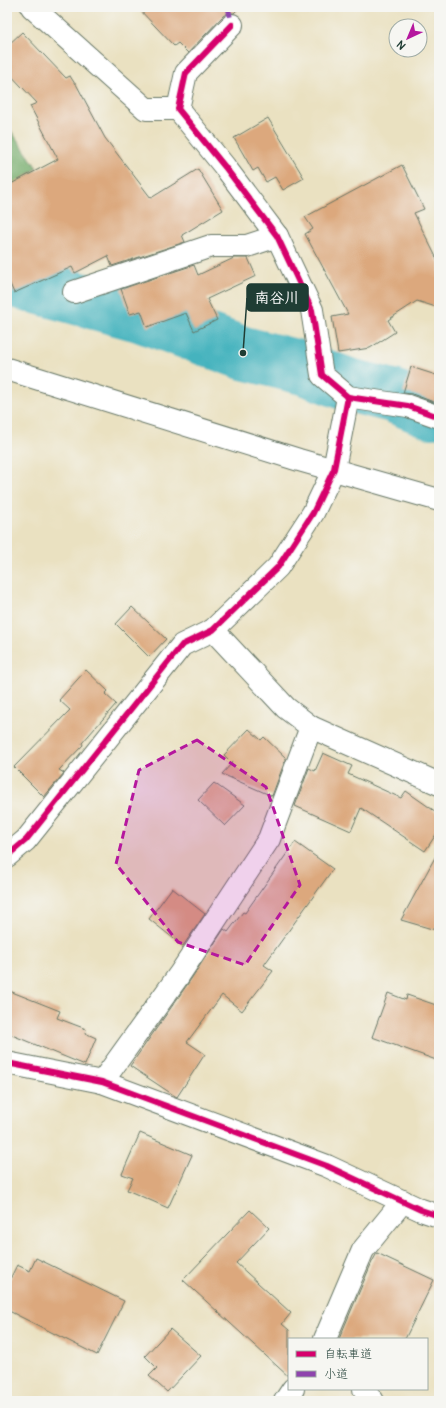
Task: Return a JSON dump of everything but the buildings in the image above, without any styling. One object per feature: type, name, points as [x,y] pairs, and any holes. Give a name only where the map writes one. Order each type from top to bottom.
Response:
[{"type":"street","points":[[32,7],[146,109],[178,109]]},
{"type":"street","points":[[178,109],[186,73],[232,25]]},
{"type":"street","points":[[178,109],[225,167],[277,236],[312,310],[322,375],[348,396],[408,406],[439,417]]},
{"type":"street","points":[[74,292],[211,246],[247,246],[277,236]]},
{"type":"street","points":[[7,369],[439,500]]},
{"type":"street","points":[[7,856],[26,840],[182,644],[213,630],[278,567],[313,513],[334,469],[348,396]]},
{"type":"street","points":[[213,630],[286,708],[311,727],[439,784]]},
{"type":"street","points":[[102,1082],[179,975],[269,839],[311,727]]},
{"type":"street","points":[[7,1063],[102,1082],[327,1166],[421,1210],[439,1216]]},
{"type":"street","points":[[324,1338],[363,1250],[403,1201]]},
{"type":"street","points":[[285,1401],[292,1390]]},
{"type":"street","points":[[365,1390],[373,1401]]},
{"type":"highlighted area","points":[[197,740],[266,787],[300,885],[245,965],[178,942],[116,864],[139,770]]},
{"type":"green space","points":[[7,125],[37,168],[7,191]]},
{"type":"waterway","points":[[7,279],[139,315],[243,353],[303,368],[349,385],[393,396],[432,412]]},
{"type":"marked path","points":[[228,7],[232,25]]},
{"type":"cycle path","points":[[232,25],[186,73],[178,109],[225,167],[277,236],[312,310],[322,375],[348,397],[408,406],[439,417]]},
{"type":"cycle path","points":[[7,856],[26,840],[182,645],[213,630],[278,567],[313,513],[334,469],[348,397]]},
{"type":"cycle path","points":[[7,1063],[102,1082],[327,1166],[421,1210],[439,1216]]},
{"type":"place","name":"南谷川","points":[[243,353]]}]
